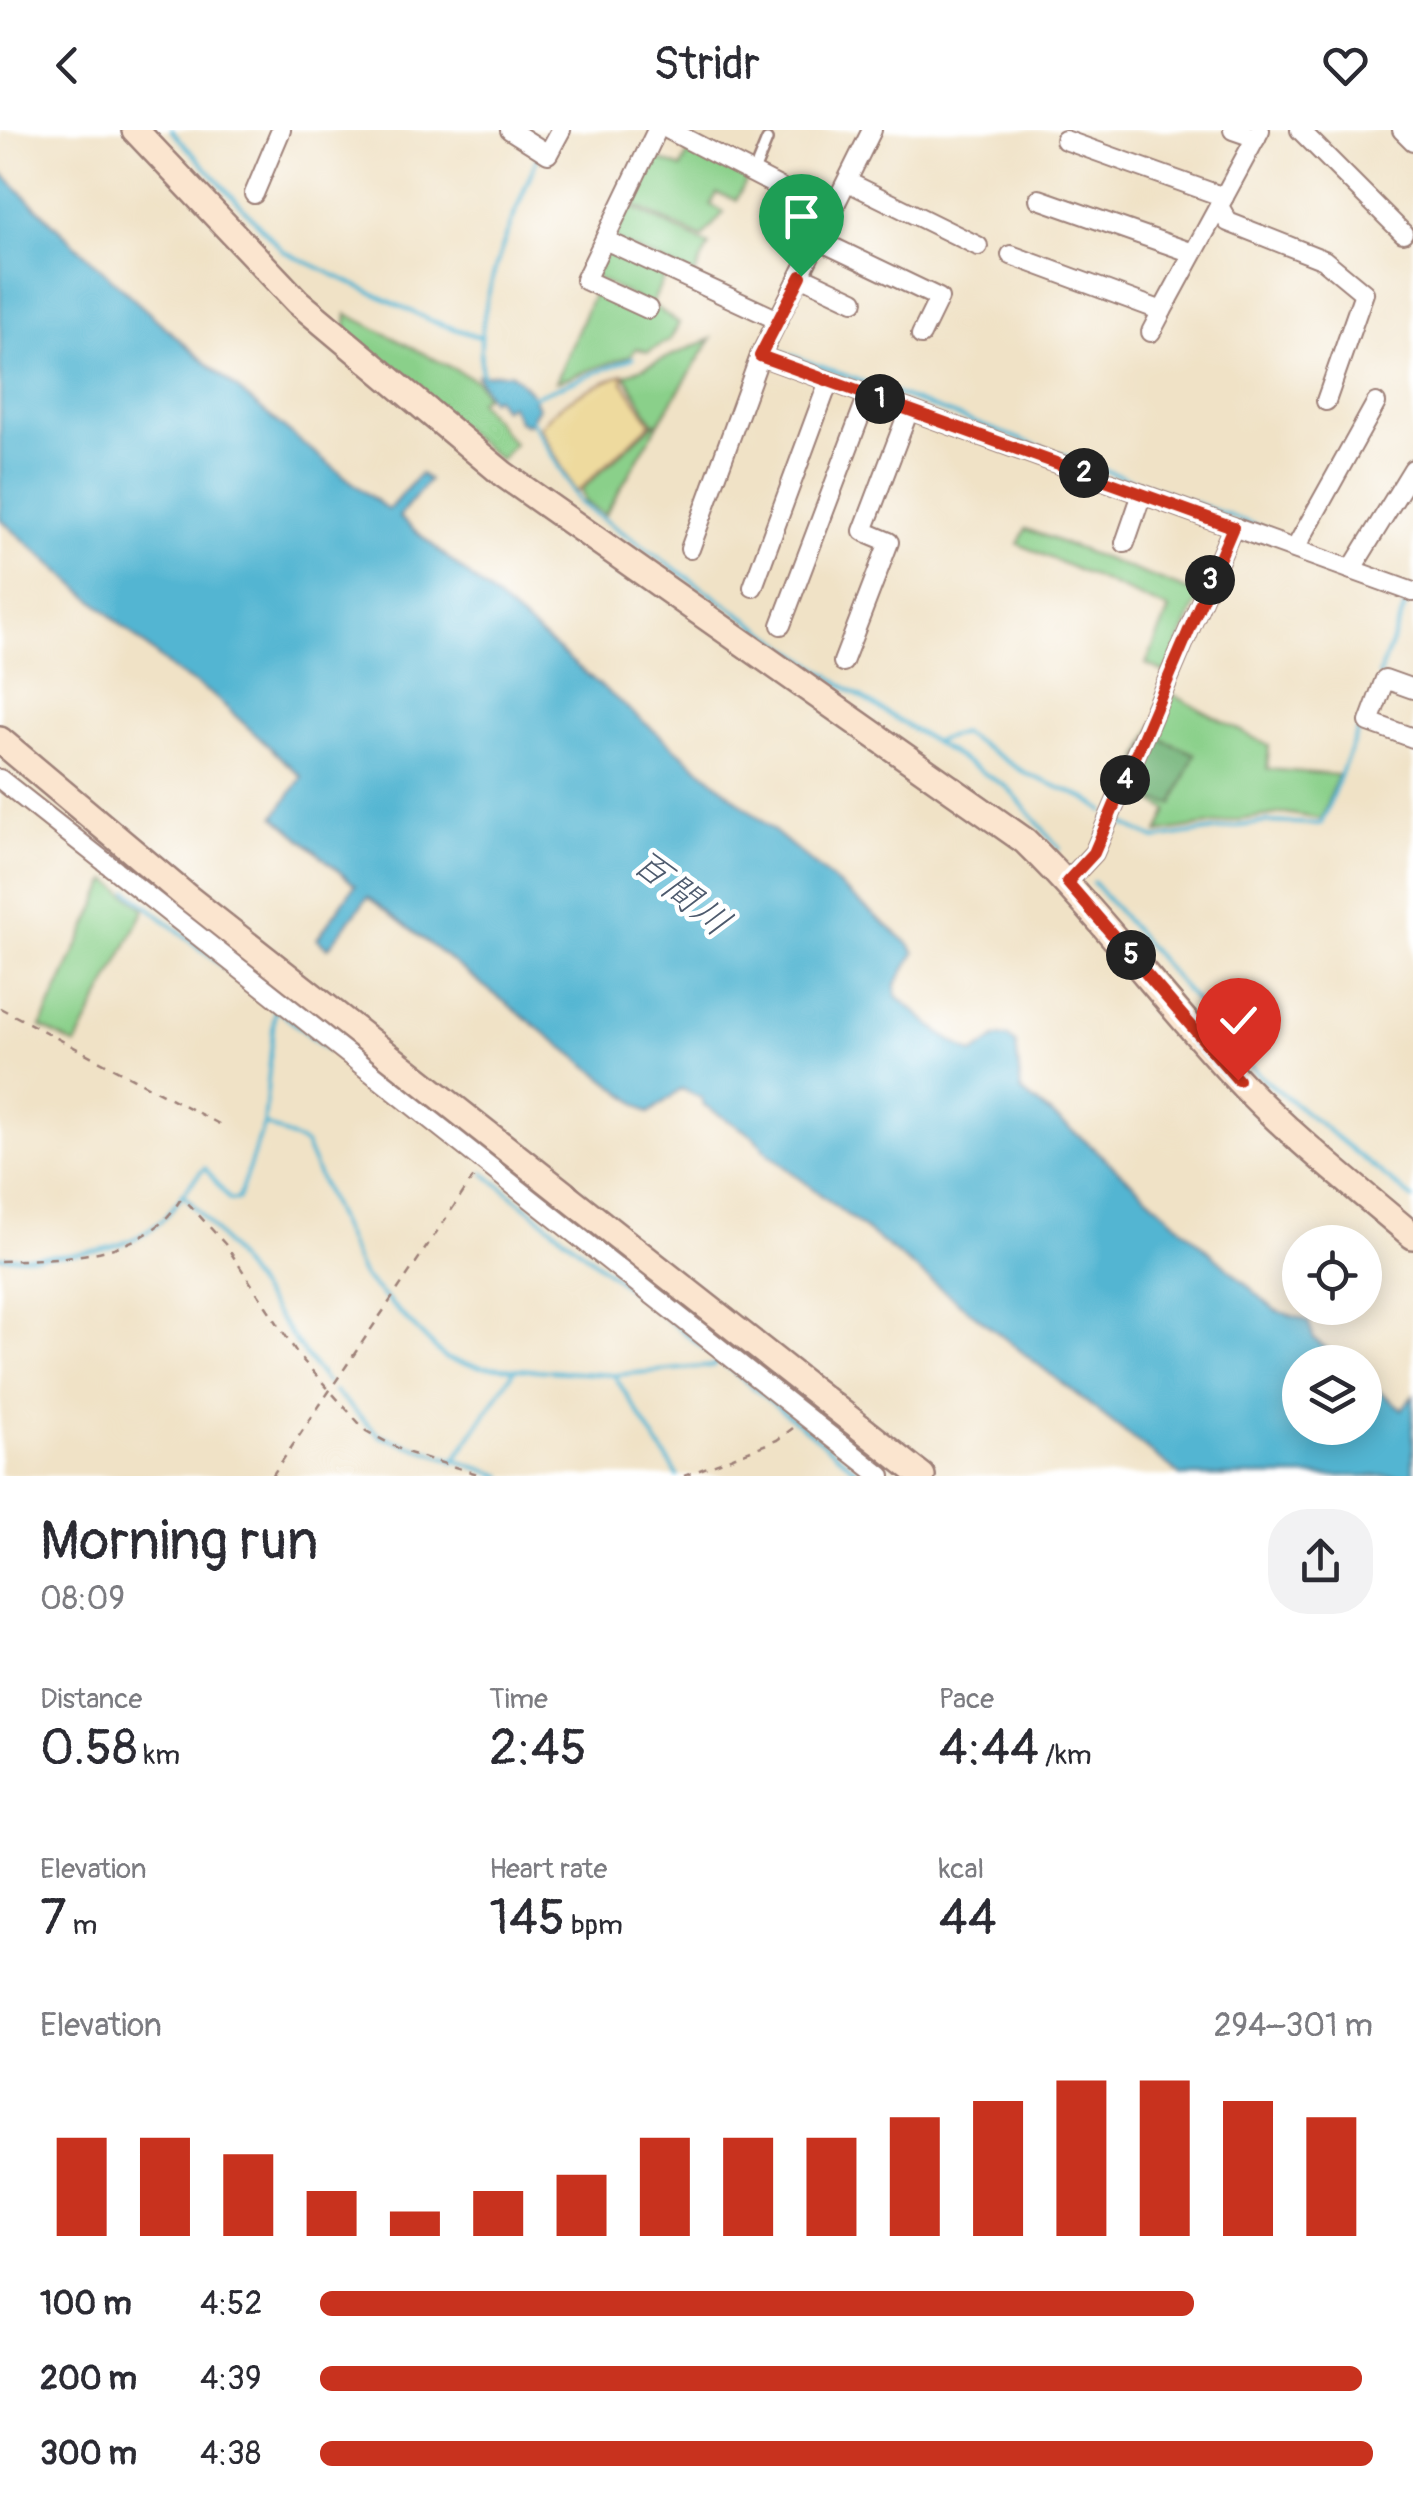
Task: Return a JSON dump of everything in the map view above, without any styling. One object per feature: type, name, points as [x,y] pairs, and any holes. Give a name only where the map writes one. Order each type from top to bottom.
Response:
[{"type":"street","points":[[135,130],[298,302],[489,463],[589,538],[965,795],[1025,841],[1067,882],[1247,1090],[1413,1236]]},
{"type":"street","points":[[254,194],[281,130]]},
{"type":"street","points":[[510,130],[548,154],[562,130]]},
{"type":"street","points":[[648,310],[585,280],[657,130]]},
{"type":"street","points":[[669,130],[829,213]]},
{"type":"street","points":[[690,549],[775,318],[820,241],[829,213],[872,130]]},
{"type":"street","points":[[1151,332],[1258,134],[1233,130]]},
{"type":"street","points":[[1300,130],[1403,233]]},
{"type":"street","points":[[1402,130],[1413,141]]},
{"type":"street","points":[[1065,140],[1221,201]]},
{"type":"street","points":[[848,182],[978,246]]},
{"type":"street","points":[[1039,198],[1193,253]]},
{"type":"street","points":[[1221,201],[1228,222],[1324,260],[1364,293],[1326,401]]},
{"type":"street","points":[[604,240],[775,318]]},
{"type":"street","points":[[820,241],[938,298],[922,335]]},
{"type":"street","points":[[1011,255],[1162,311]]},
{"type":"street","points":[[801,276],[854,300]]},
{"type":"street","points":[[760,356],[1233,527],[1354,564],[1413,592]]},
{"type":"street","points":[[753,587],[829,381]]},
{"type":"street","points":[[781,624],[868,395]]},
{"type":"street","points":[[1297,544],[1376,403]]},
{"type":"street","points":[[843,662],[889,542],[863,531],[908,410]]},
{"type":"street","points":[[1354,564],[1413,469]]},
{"type":"street","points":[[1125,542],[1142,494]]},
{"type":"street","points":[[1067,882],[1094,853],[1233,527]]},
{"type":"street","points":[[1413,689],[1385,679],[1369,722],[1413,738]]},
{"type":"street","points":[[0,740],[203,909],[922,1476]]},
{"type":"street","points":[[0,779],[880,1476]]},
{"type":"lane","points":[[753,174],[767,140]]},
{"type":"path","points":[[0,1008],[223,1126]]},
{"type":"path","points":[[272,1476],[476,1174]]},
{"type":"path","points":[[0,1262],[71,1258],[127,1244],[155,1230],[180,1200],[186,1201],[225,1244],[281,1333],[327,1390],[382,1442],[484,1476]]},
{"type":"path","points":[[684,1476],[777,1440],[795,1426]]},
{"type":"green space","points":[[691,148],[748,178],[736,200],[717,193],[711,205],[724,212],[702,238],[627,202],[652,156],[681,168]]},
{"type":"green space","points":[[627,205],[709,245],[694,276],[614,240]]},
{"type":"green space","points":[[607,248],[666,273],[651,306],[593,277]]},
{"type":"green space","points":[[595,290],[654,306],[679,323],[670,340],[648,352],[636,348],[630,356],[556,382]]},
{"type":"green space","points":[[347,314],[477,381],[485,396],[478,401],[514,444],[500,460],[345,332]]},
{"type":"green space","points":[[711,339],[658,424],[652,421],[625,375]]},
{"type":"green space","points":[[653,424],[657,426],[605,515],[585,502],[581,490]]},
{"type":"green space","points":[[1026,529],[1200,595],[1166,673],[1146,664],[1169,610],[1018,544]]},
{"type":"green space","points":[[1168,692],[1269,746],[1267,769],[1338,775],[1321,819],[1284,813],[1158,833],[1168,810],[1141,796],[1123,796]]},
{"type":"green space","points":[[1152,735],[1195,754],[1173,804],[1126,794]]},
{"type":"green space","points":[[108,880],[145,909],[76,1045],[41,1027]]},
{"type":"sand","points":[[623,374],[623,382],[651,423],[576,493],[540,427],[567,402]]},
{"type":"water","name":"百間川","points":[[0,171],[188,347],[388,510],[420,474],[429,480],[399,517],[909,944],[915,953],[896,984],[896,995],[942,1035],[973,1054],[997,1037],[1008,1037],[1016,1044],[1021,1091],[1083,1139],[1282,1312],[1282,1325],[1309,1325],[1314,1339],[1322,1345],[1282,1345],[1282,1445],[1382,1445],[1382,1393],[1402,1409],[1413,1396],[1413,1476],[1181,1476],[770,1155],[753,1136],[704,1105],[701,1098],[682,1089],[649,1113],[368,897],[328,948],[317,939],[355,885],[275,816],[302,777],[214,696],[172,669],[0,519]]},
{"type":"water","points":[[511,373],[531,392],[538,408],[527,425],[519,421],[510,404],[503,409],[495,397],[490,400],[477,375]]},
{"type":"waterway","points":[[171,130],[283,251],[432,321],[479,337]]},
{"type":"waterway","points":[[482,377],[483,321],[496,264],[538,156]]},
{"type":"waterway","points":[[773,349],[1268,530]]},
{"type":"waterway","points":[[530,398],[633,358]]},
{"type":"waterway","points":[[530,418],[580,503],[851,691],[1008,788],[1060,849]]},
{"type":"waterway","points":[[1379,676],[1409,596]]},
{"type":"waterway","points":[[1116,820],[1155,839],[1267,822],[1321,824],[1361,723]]},
{"type":"waterway","points":[[935,741],[962,733],[1027,774],[1087,799],[1104,811]]},
{"type":"waterway","points":[[1093,882],[1258,1074],[1413,1199]]},
{"type":"waterway","points":[[128,891],[328,1050]]},
{"type":"waterway","points":[[0,1257],[83,1253],[124,1243],[160,1222],[205,1168],[230,1200],[238,1199],[264,1124],[275,1007]]},
{"type":"waterway","points":[[264,1124],[305,1144],[362,1275],[446,1359],[483,1367],[614,1375],[713,1366],[718,1360]]},
{"type":"waterway","points":[[484,1173],[864,1476]]},
{"type":"waterway","points":[[182,1193],[221,1238],[327,1383]]},
{"type":"waterway","points":[[453,1463],[515,1369]]},
{"type":"waterway","points":[[614,1375],[678,1476]]},
{"type":"waterway","points":[[334,1391],[380,1436],[503,1476]]},
{"type":"route","points":[[801,276],[760,356],[1233,527],[1094,853],[1067,882],[1238,1080]]}]
